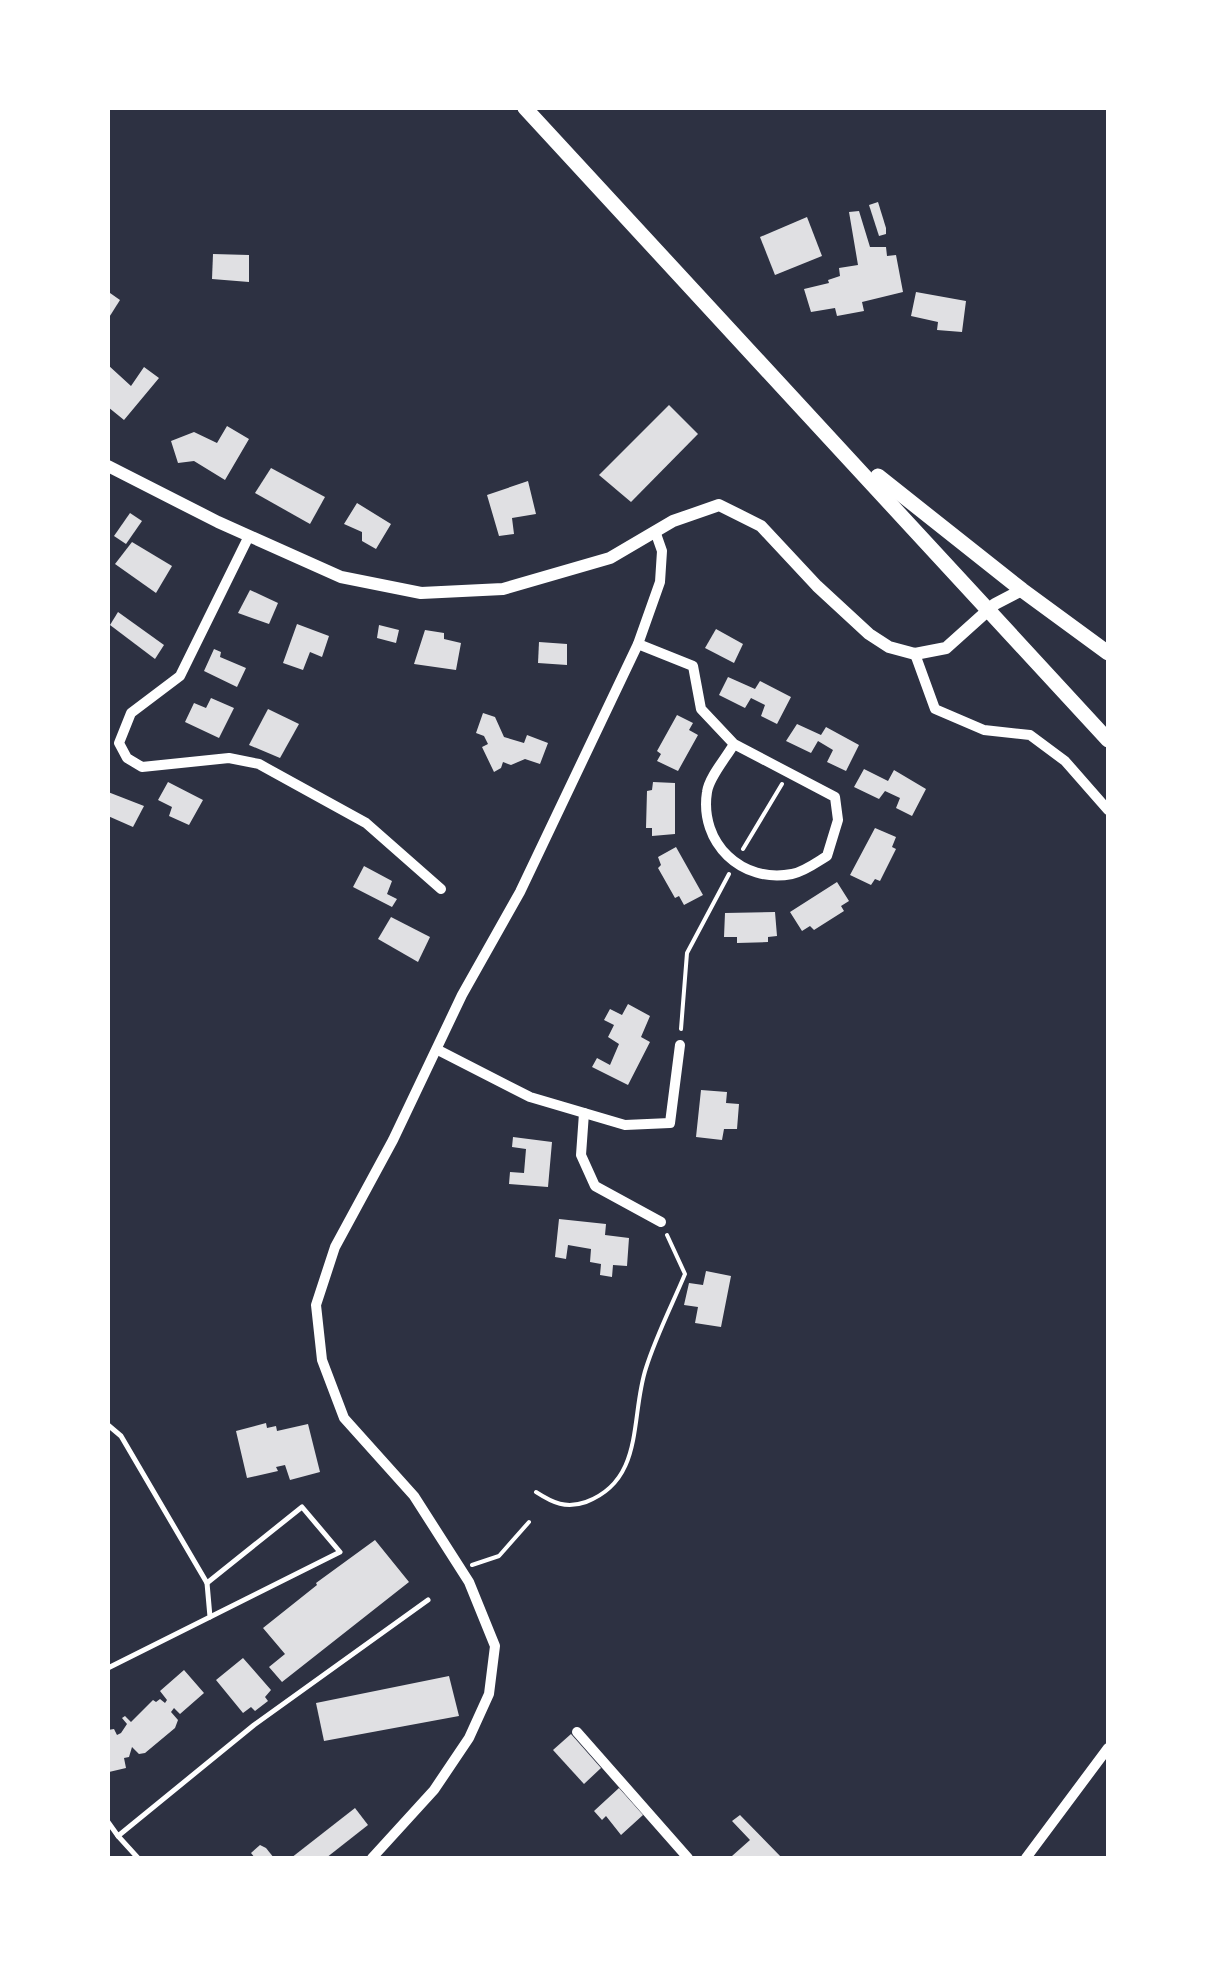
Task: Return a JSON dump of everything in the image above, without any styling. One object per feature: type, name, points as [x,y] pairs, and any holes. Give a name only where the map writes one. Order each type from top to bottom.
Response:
[{"type":"main road","points":[[525,108],[1108,740]]},
{"type":"main road","points":[[836,442],[1022,590],[1108,652]]},
{"type":"street","points":[[108,466],[340,578],[421,593],[503,588],[610,558],[655,531],[719,504],[762,526],[817,586],[889,648],[915,654],[946,648],[989,609],[1022,590]]},
{"type":"street","points":[[372,1858],[434,1790],[470,1738],[489,1694],[494,1646],[469,1582],[414,1496],[344,1418],[322,1360],[316,1305],[335,1247],[462,996],[520,892],[638,644],[660,582],[662,551],[655,531]]},
{"type":"street","points":[[249,536],[180,676],[131,713],[118,744],[127,758],[142,767],[229,758],[259,764],[366,823],[440,889]]},
{"type":"street","points":[[638,644],[693,666],[702,708],[734,744],[835,797],[838,820],[827,856],[794,874],[754,874],[735,864],[710,835],[707,790],[734,744]]},
{"type":"street","points":[[915,654],[935,709],[984,730],[1030,734],[1065,761],[1108,810]]},
{"type":"street","points":[[438,1050],[530,1097],[625,1125],[670,1123],[680,1044]]},
{"type":"street","points":[[584,1113],[581,1155],[595,1186],[662,1222]]},
{"type":"street","points":[[577,1732],[688,1858]]},
{"type":"street","points":[[1026,1858],[1108,1748]]},
{"type":"lane","points":[[108,1425],[121,1436],[207,1583],[210,1618]]},
{"type":"lane","points":[[108,1668],[340,1552],[302,1507],[207,1583]]},
{"type":"lane","points":[[118,1836],[254,1724],[428,1600]]},
{"type":"lane","points":[[108,1822],[138,1858]]},
{"type":"path","points":[[680,1044],[687,953],[790,772]]},
{"type":"path","points":[[536,1492],[554,1504],[574,1506],[603,1495],[625,1469],[636,1436],[645,1370],[684,1274],[662,1222]]},
{"type":"path","points":[[468,1567],[499,1556],[529,1522]]},
{"type":"building","points":[[878,202],[886,228],[886,234],[879,236],[869,205]]},
{"type":"building","points":[[859,211],[870,247],[886,247],[887,256],[896,255],[903,292],[862,302],[864,311],[837,316],[835,308],[811,312],[804,289],[829,283],[828,280],[840,276],[839,268],[858,265],[849,212]]},
{"type":"building","points":[[807,217],[822,256],[775,275],[760,237]]},
{"type":"building","points":[[213,254],[249,255],[249,282],[212,279]]},
{"type":"building","points":[[916,292],[966,301],[962,332],[937,330],[938,322],[911,316]]},
{"type":"building","points":[[110,293],[120,300],[108,319],[108,297]]},
{"type":"building","points":[[108,365],[131,386],[144,367],[159,378],[124,420],[108,407]]},
{"type":"building","points":[[669,405],[698,434],[631,502],[599,475]]},
{"type":"building","points":[[227,426],[249,439],[225,480],[194,461],[178,463],[171,441],[194,432],[217,443]]},
{"type":"building","points":[[271,468],[325,497],[310,524],[255,493]]},
{"type":"building","points":[[528,481],[536,514],[512,518],[514,534],[499,536],[487,495]]},
{"type":"building","points":[[357,503],[391,524],[376,549],[362,541],[362,532],[344,524]]},
{"type":"building","points":[[130,513],[142,521],[126,544],[114,536]]},
{"type":"building","points":[[132,542],[172,566],[156,593],[115,564]]},
{"type":"building","points":[[250,590],[278,603],[269,624],[238,613]]},
{"type":"building","points":[[118,612],[164,645],[155,659],[110,625]]},
{"type":"building","points":[[297,624],[329,636],[322,657],[310,652],[303,670],[283,663]]},
{"type":"building","points":[[379,625],[399,630],[396,643],[377,638]]},
{"type":"building","points":[[716,629],[743,644],[734,663],[705,648]]},
{"type":"building","points":[[425,630],[444,633],[444,639],[461,643],[456,670],[414,664]]},
{"type":"building","points":[[539,642],[567,644],[567,665],[538,663]]},
{"type":"building","points":[[214,649],[221,652],[220,657],[246,668],[237,687],[204,671]]},
{"type":"building","points":[[728,677],[755,689],[760,681],[791,697],[777,724],[761,716],[765,705],[751,698],[745,708],[719,695]]},
{"type":"building","points":[[211,698],[234,708],[219,738],[185,722],[194,703],[206,708]]},
{"type":"building","points":[[268,709],[299,724],[280,758],[249,745]]},
{"type":"building","points":[[483,713],[495,717],[504,737],[524,743],[527,735],[548,743],[540,764],[525,759],[511,765],[503,762],[494,772],[482,747],[488,744],[484,736],[476,733]]},
{"type":"building","points":[[677,715],[693,723],[689,730],[698,735],[678,771],[657,761],[661,754],[657,751]]},
{"type":"building","points":[[797,724],[821,735],[826,727],[859,745],[846,771],[827,762],[833,750],[818,741],[811,753],[786,741]]},
{"type":"building","points":[[864,769],[888,781],[894,770],[926,789],[912,816],[896,808],[900,798],[885,791],[879,799],[854,787]]},
{"type":"building","points":[[168,782],[203,800],[189,825],[169,816],[172,807],[158,800]]},
{"type":"building","points":[[653,782],[675,783],[675,834],[652,836],[652,828],[646,828],[647,791],[652,790]]},
{"type":"building","points":[[108,792],[144,806],[133,827],[108,816]]},
{"type":"building","points":[[875,828],[896,837],[892,847],[896,849],[880,881],[875,879],[871,885],[850,875]]},
{"type":"building","points":[[676,847],[703,895],[684,905],[679,896],[675,898],[658,868],[658,857]]},
{"type":"building","points":[[364,866],[392,881],[387,894],[397,899],[392,907],[353,887]]},
{"type":"building","points":[[837,882],[849,901],[841,906],[844,911],[814,930],[810,926],[802,931],[790,912]]},
{"type":"building","points":[[775,912],[777,936],[768,937],[768,942],[737,943],[737,937],[724,937],[725,913]]},
{"type":"building","points":[[391,917],[430,937],[418,962],[378,939]]},
{"type":"building","points":[[628,1004],[650,1016],[641,1037],[650,1042],[628,1085],[592,1067],[597,1058],[610,1065],[619,1044],[608,1037],[614,1025],[604,1020],[610,1009],[622,1015]]},
{"type":"building","points":[[701,1090],[727,1092],[726,1103],[739,1104],[737,1129],[724,1129],[722,1140],[696,1137]]},
{"type":"building","points":[[513,1137],[552,1142],[548,1187],[509,1184],[510,1172],[524,1173],[526,1149],[512,1147]]},
{"type":"building","points":[[559,1219],[606,1224],[605,1235],[629,1238],[627,1266],[613,1265],[612,1277],[600,1275],[601,1264],[590,1262],[591,1249],[568,1245],[566,1259],[555,1257]]},
{"type":"building","points":[[706,1271],[731,1276],[721,1327],[695,1323],[698,1307],[684,1305],[689,1283],[703,1285]]},
{"type":"building","points":[[266,1423],[267,1428],[276,1426],[277,1431],[308,1424],[320,1472],[290,1480],[285,1465],[276,1467],[278,1471],[247,1478],[236,1431]]},
{"type":"building","points":[[375,1540],[409,1582],[282,1682],[269,1667],[285,1654],[263,1628]]},
{"type":"building","points":[[243,1658],[271,1690],[265,1697],[268,1701],[255,1711],[251,1707],[243,1713],[216,1680]]},
{"type":"building","points":[[184,1670],[204,1693],[180,1714],[174,1708],[171,1712],[178,1720],[175,1728],[145,1753],[139,1754],[132,1747],[129,1757],[124,1758],[126,1768],[109,1772],[108,1730],[114,1729],[117,1735],[127,1724],[122,1718],[125,1716],[131,1722],[153,1700],[165,1703],[160,1691]]},
{"type":"building","points":[[449,1676],[459,1716],[324,1741],[316,1703]]},
{"type":"building","points":[[571,1734],[601,1768],[584,1784],[553,1750]]},
{"type":"building","points":[[619,1788],[643,1815],[621,1835],[606,1816],[602,1820],[594,1811]]},
{"type":"building","points":[[355,1808],[368,1825],[326,1858],[291,1858]]},
{"type":"building","points":[[740,1815],[782,1858],[732,1856],[750,1840],[732,1821]]},
{"type":"building","points":[[260,1845],[274,1858],[255,1858],[251,1853]]}]
